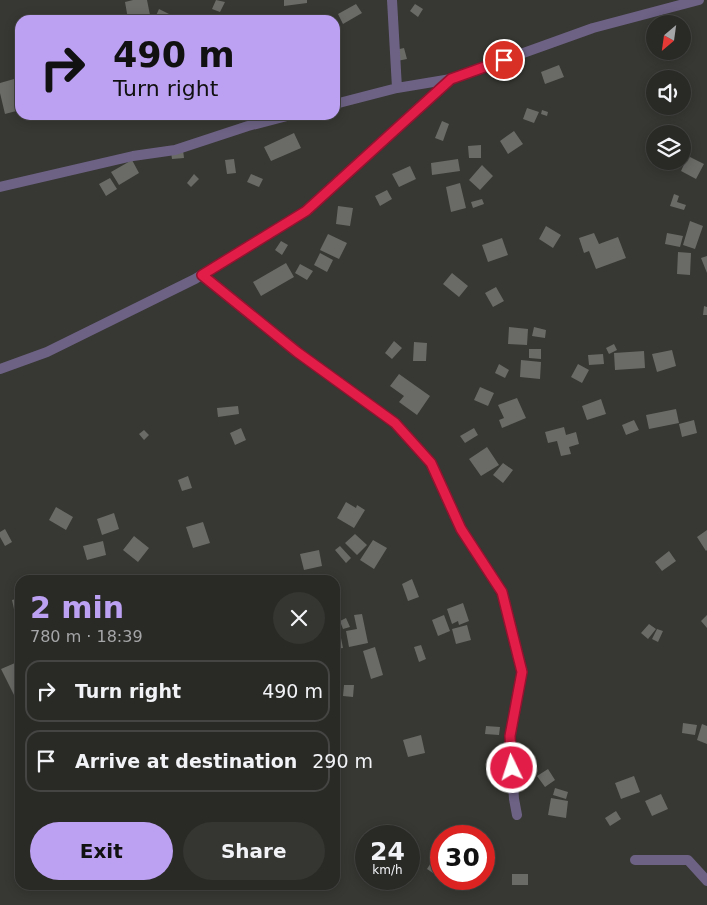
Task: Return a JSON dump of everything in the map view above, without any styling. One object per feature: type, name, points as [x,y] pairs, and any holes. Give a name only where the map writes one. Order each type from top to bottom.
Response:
[{"type":"street","points":[[392,0],[397,88]]},
{"type":"street","points":[[340,103],[397,88],[451,79],[593,28],[699,0]]},
{"type":"street","points":[[0,369],[47,352],[202,275],[306,211],[451,79]]},
{"type":"street","points":[[0,186],[133,156],[174,150],[271,120]]},
{"type":"street","points":[[202,275],[297,352],[395,423],[431,463],[461,529],[502,592],[522,672],[510,736],[514,800],[518,815]]},
{"type":"street","points":[[635,860],[688,860],[707,881]]},
{"type":"building","points":[[147,0],[150,15],[127,15],[125,2]]},
{"type":"building","points":[[216,0],[225,2],[220,12],[212,9]]},
{"type":"building","points":[[284,0],[307,0],[307,3],[284,6]]},
{"type":"building","points":[[356,4],[362,13],[343,24],[338,14]]},
{"type":"building","points":[[415,4],[423,9],[418,17],[410,11]]},
{"type":"building","points":[[159,9],[171,15],[156,15]]},
{"type":"building","points":[[404,48],[407,59],[397,61],[395,50]]},
{"type":"building","points":[[559,65],[564,77],[545,84],[541,72]]},
{"type":"building","points":[[14,79],[15,111],[5,114],[0,93],[0,83]]},
{"type":"building","points":[[527,108],[539,112],[534,123],[523,119]]},
{"type":"building","points":[[542,110],[548,112],[547,116],[541,114]]},
{"type":"building","points":[[442,121],[449,124],[443,141],[435,138]]},
{"type":"building","points":[[514,131],[523,144],[508,154],[500,141]]},
{"type":"building","points":[[294,133],[301,148],[271,161],[264,147]]},
{"type":"building","points":[[481,145],[481,158],[469,158],[468,146]]},
{"type":"building","points":[[183,150],[184,158],[172,159],[171,152]]},
{"type":"building","points":[[691,158],[704,164],[696,179],[681,171],[691,170]]},
{"type":"building","points":[[234,159],[236,173],[227,174],[225,160]]},
{"type":"building","points":[[458,159],[460,171],[432,175],[431,163]]},
{"type":"building","points":[[132,160],[139,173],[119,185],[111,172]]},
{"type":"building","points":[[482,165],[493,176],[480,190],[469,180]]},
{"type":"building","points":[[410,166],[416,179],[399,187],[392,174]]},
{"type":"building","points":[[194,174],[199,179],[191,187],[187,183]]},
{"type":"building","points":[[251,174],[263,179],[259,187],[247,182]]},
{"type":"building","points":[[110,178],[117,189],[106,196],[99,184]]},
{"type":"building","points":[[460,183],[466,208],[451,212],[446,187]]},
{"type":"building","points":[[387,190],[392,199],[380,206],[375,196]]},
{"type":"building","points":[[674,194],[679,196],[677,202],[686,205],[684,210],[670,206]]},
{"type":"building","points":[[482,199],[484,204],[473,208],[471,202]]},
{"type":"building","points":[[338,206],[353,208],[350,226],[336,224]]},
{"type":"building","points":[[690,221],[703,226],[695,249],[683,245]]},
{"type":"building","points":[[546,226],[561,235],[553,248],[539,239]]},
{"type":"building","points":[[594,233],[599,244],[618,237],[626,258],[596,269],[589,251],[584,253],[579,238]]},
{"type":"building","points":[[667,233],[683,236],[680,247],[665,244]]},
{"type":"building","points":[[328,234],[347,243],[339,259],[320,250]]},
{"type":"building","points":[[502,238],[508,255],[488,262],[482,245]]},
{"type":"building","points":[[281,241],[288,245],[282,255],[275,250]]},
{"type":"building","points":[[678,252],[691,253],[690,275],[677,274]]},
{"type":"building","points":[[320,253],[333,260],[327,272],[314,265]]},
{"type":"building","points":[[707,256],[707,273],[701,258]]},
{"type":"building","points":[[286,263],[294,277],[261,296],[253,282]]},
{"type":"building","points":[[300,264],[313,271],[307,280],[295,273]]},
{"type":"building","points":[[452,273],[468,286],[459,297],[443,284]]},
{"type":"building","points":[[496,287],[504,301],[493,307],[485,293]]},
{"type":"building","points":[[704,306],[707,307],[707,315],[703,315]]},
{"type":"building","points":[[509,327],[528,329],[527,345],[508,344]]},
{"type":"building","points":[[534,327],[546,330],[545,338],[532,336]]},
{"type":"building","points":[[394,341],[402,348],[392,359],[385,353]]},
{"type":"building","points":[[414,342],[427,343],[426,361],[413,361]]},
{"type":"building","points":[[614,344],[617,350],[609,354],[606,348]]},
{"type":"building","points":[[529,349],[541,349],[541,359],[529,358]]},
{"type":"building","points":[[672,350],[676,366],[657,372],[652,354]]},
{"type":"building","points":[[644,351],[645,368],[615,370],[614,353]]},
{"type":"building","points":[[603,354],[604,364],[589,365],[588,355]]},
{"type":"building","points":[[521,360],[541,362],[540,379],[520,377]]},
{"type":"building","points":[[499,364],[509,370],[505,378],[495,373]]},
{"type":"building","points":[[578,364],[589,370],[582,383],[571,377]]},
{"type":"building","points":[[399,374],[430,396],[417,415],[399,402],[404,396],[390,386]]},
{"type":"building","points":[[480,387],[494,393],[488,406],[474,400]]},
{"type":"building","points":[[517,398],[526,418],[502,428],[499,420],[504,418],[498,405]]},
{"type":"building","points":[[601,399],[606,414],[587,420],[582,406]]},
{"type":"building","points":[[238,406],[239,414],[218,417],[217,408]]},
{"type":"building","points":[[676,409],[679,423],[649,429],[646,415]]},
{"type":"building","points":[[634,420],[639,430],[626,435],[622,425]]},
{"type":"building","points":[[694,420],[697,433],[682,437],[679,424]]},
{"type":"building","points":[[564,427],[566,435],[576,432],[579,444],[569,447],[571,454],[561,456],[557,441],[548,443],[545,432]]},
{"type":"building","points":[[241,428],[246,440],[235,445],[230,433]]},
{"type":"building","points":[[474,428],[478,435],[465,443],[460,436]]},
{"type":"building","points":[[144,430],[149,435],[144,440],[139,434]]},
{"type":"building","points":[[487,447],[499,465],[481,476],[469,459]]},
{"type":"building","points":[[503,463],[513,470],[503,483],[493,475]]},
{"type":"building","points":[[188,476],[192,488],[182,491],[178,480]]},
{"type":"building","points":[[346,502],[356,508],[357,505],[365,510],[354,528],[337,518]]},
{"type":"building","points":[[56,507],[73,517],[66,530],[49,520]]},
{"type":"building","points":[[114,513],[119,529],[102,535],[97,519]]},
{"type":"building","points":[[203,522],[210,543],[193,548],[186,527]]},
{"type":"building","points":[[5,529],[12,542],[5,546],[0,537],[0,532]]},
{"type":"building","points":[[707,530],[707,550],[706,551],[697,537]]},
{"type":"building","points":[[355,534],[367,545],[357,555],[345,543]]},
{"type":"building","points":[[134,536],[149,548],[138,562],[123,550]]},
{"type":"building","points":[[373,540],[387,548],[374,569],[360,560]]},
{"type":"building","points":[[103,541],[106,555],[87,560],[83,546]]},
{"type":"building","points":[[340,546],[351,558],[346,563],[335,550]]},
{"type":"building","points":[[319,550],[322,566],[304,570],[300,554]]},
{"type":"building","points":[[669,551],[676,561],[662,571],[655,562]]},
{"type":"building","points":[[412,579],[419,597],[408,601],[402,584]]},
{"type":"building","points":[[15,599],[15,609],[14,609],[12,600]]},
{"type":"building","points":[[463,603],[469,621],[459,625],[458,621],[452,624],[447,609]]},
{"type":"building","points":[[362,614],[368,643],[349,647],[346,631],[357,629],[354,615]]},
{"type":"building","points":[[444,615],[450,631],[438,636],[432,620]]},
{"type":"building","points":[[707,615],[707,628],[701,621]]},
{"type":"building","points":[[346,618],[350,627],[343,629],[340,621]]},
{"type":"building","points":[[649,624],[656,629],[648,639],[641,633]]},
{"type":"building","points":[[467,625],[471,640],[456,644],[452,629]]},
{"type":"building","points":[[657,629],[663,631],[658,642],[652,639]]},
{"type":"building","points":[[340,633],[343,648],[340,648]]},
{"type":"building","points":[[421,645],[426,659],[419,662],[414,647]]},
{"type":"building","points":[[375,647],[383,675],[371,679],[363,651]]},
{"type":"building","points":[[15,663],[15,694],[14,695],[1,669]]},
{"type":"building","points":[[344,685],[354,685],[353,697],[343,696]]},
{"type":"building","points":[[683,723],[697,725],[695,735],[682,733]]},
{"type":"building","points":[[702,724],[707,726],[707,744],[697,740]]},
{"type":"building","points":[[486,726],[500,727],[499,735],[485,734]]},
{"type":"building","points":[[421,735],[425,753],[408,757],[403,740]]},
{"type":"building","points":[[548,769],[555,780],[545,787],[537,776]]},
{"type":"building","points":[[634,776],[640,792],[621,799],[615,783]]},
{"type":"building","points":[[555,788],[568,792],[566,799],[553,795]]},
{"type":"building","points":[[661,794],[668,809],[652,816],[645,801]]},
{"type":"building","points":[[551,798],[568,801],[566,818],[548,815]]},
{"type":"building","points":[[616,811],[621,819],[610,826],[605,818]]},
{"type":"building","points":[[512,874],[528,874],[528,885],[512,885]]},
{"type":"route","points":[[504,60],[451,79],[306,211],[202,275],[297,352],[395,423],[431,463],[461,529],[502,592],[522,672],[510,736],[512,768]]}]
